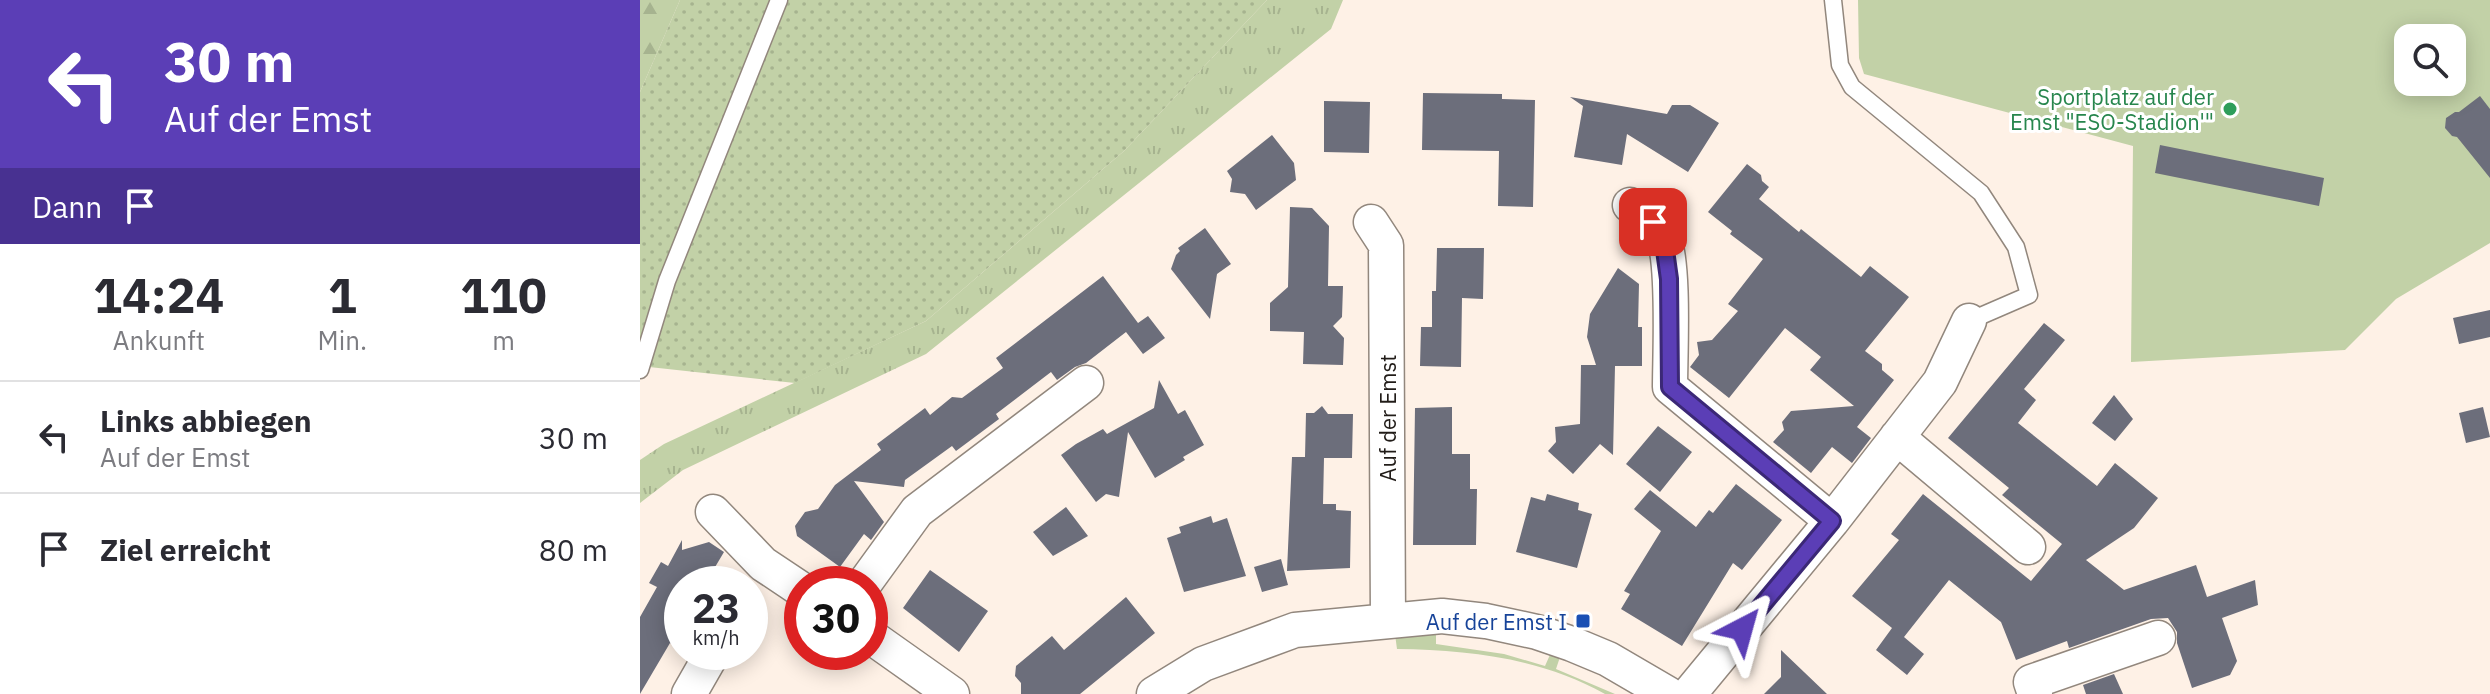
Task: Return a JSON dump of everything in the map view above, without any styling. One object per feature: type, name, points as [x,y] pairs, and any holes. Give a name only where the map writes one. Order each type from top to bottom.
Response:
[{"type":"street","points":[[1630,205],[1653,222],[1663,236],[1669,279],[1670,387],[1832,521]]},
{"type":"street","name":"Auf der Emst","points":[[1371,222],[1386,245],[1388,619]]},
{"type":"street","points":[[1689,694],[1832,521],[1940,382],[1969,321]]},
{"type":"street","points":[[877,566],[917,511],[1086,383]]},
{"type":"street","points":[[1897,437],[2028,547]]},
{"type":"street","points":[[713,512],[750,566]]},
{"type":"street","points":[[1154,694],[1203,664],[1295,630],[1442,616],[1537,632],[1608,659],[1668,694]]},
{"type":"street","points":[[2035,694],[2031,682],[2158,638]]},
{"type":"street","points":[[888,649],[952,694]]},
{"type":"street","points":[[689,694],[703,670]]},
{"type":"lane","points":[[640,370],[667,281],[779,0]]},
{"type":"lane","points":[[1833,0],[1840,65],[1852,87],[1981,193],[2016,247],[2029,295],[1969,321]]},
{"type":"green space","points":[[640,0],[680,0],[640,92]]},
{"type":"green space","points":[[680,0],[1267,0],[1124,151],[926,321],[795,383],[640,366],[640,92]]},
{"type":"green space","points":[[1267,0],[1343,0],[1331,29],[926,354],[683,470],[640,503],[640,460],[664,444],[926,321],[1124,151]]},
{"type":"green space","points":[[1858,0],[2490,0],[2490,243],[2396,299],[2345,350],[2131,362],[2133,146],[1864,74],[1859,58]]},
{"type":"green space","points":[[1394,627],[1436,627],[1436,644],[1504,654],[1545,666],[1553,648],[1562,651],[1556,669],[1615,694],[1605,694],[1556,672],[1504,658],[1451,651],[1397,649]]},
{"type":"building","points":[[1423,93],[1502,94],[1502,99],[1535,100],[1533,207],[1498,206],[1499,151],[1422,150]]},
{"type":"building","points":[[2480,96],[2490,109],[2490,178],[2457,137],[2445,128],[2446,118]]},
{"type":"building","points":[[1570,97],[1667,114],[1672,105],[1690,105],[1719,123],[1688,172],[1627,134],[1622,165],[1574,157],[1583,106]]},
{"type":"building","points":[[1324,101],[1370,102],[1369,153],[1324,152]]},
{"type":"building","points":[[1272,135],[1294,163],[1296,180],[1256,210],[1245,194],[1230,192],[1232,179],[1227,171]]},
{"type":"building","points":[[2160,145],[2324,178],[2319,206],[2155,173]]},
{"type":"building","points":[[1747,164],[1761,175],[1762,181],[1769,187],[1759,199],[1799,232],[1801,229],[1861,277],[1870,266],[1909,297],[1865,351],[1882,364],[1882,370],[1894,380],[1857,427],[1871,438],[1852,463],[1832,447],[1811,473],[1773,442],[1784,430],[1782,422],[1791,411],[1854,406],[1810,370],[1821,357],[1785,328],[1729,398],[1690,367],[1699,355],[1697,342],[1712,340],[1738,311],[1728,304],[1763,259],[1730,234],[1732,231],[1708,212]]},
{"type":"building","points":[[1290,207],[1312,208],[1329,226],[1328,286],[1343,286],[1342,317],[1333,326],[1344,338],[1343,365],[1303,364],[1304,332],[1270,331],[1270,303],[1288,287]]},
{"type":"building","points":[[1205,228],[1231,264],[1217,274],[1210,319],[1171,269],[1180,251],[1178,248]]},
{"type":"building","points":[[1437,248],[1484,248],[1483,299],[1462,298],[1461,367],[1420,366],[1421,327],[1432,327]]},
{"type":"building","points":[[1618,268],[1639,284],[1638,327],[1642,327],[1642,366],[1615,366],[1613,455],[1600,444],[1573,474],[1548,451],[1556,442],[1555,427],[1580,424],[1581,365],[1596,365],[1587,337],[1590,314]]},
{"type":"building","points":[[1103,276],[1138,323],[1148,316],[1165,338],[1143,354],[1126,332],[1086,363],[1057,380],[1051,372],[996,414],[999,419],[956,451],[952,446],[905,480],[904,487],[854,481],[884,522],[871,540],[864,534],[841,566],[797,536],[795,526],[805,512],[818,509],[835,485],[881,450],[877,444],[925,408],[930,415],[952,397],[962,398],[1003,368],[996,358]]},
{"type":"building","points":[[2490,310],[2490,337],[2459,344],[2453,318]]},
{"type":"building","points":[[2044,323],[2065,340],[2024,389],[2036,400],[2018,423],[2097,486],[2115,463],[2158,498],[2134,528],[2086,560],[2124,590],[2196,565],[2207,597],[2255,580],[2258,605],[2222,618],[2237,661],[2230,675],[2192,688],[2177,643],[2177,632],[2168,618],[2151,619],[2069,648],[2067,641],[2016,660],[2001,622],[1949,580],[1904,637],[1924,654],[1907,675],[1876,650],[1892,628],[1852,596],[1899,540],[1891,534],[1923,494],[2031,581],[2062,544],[2002,495],[2009,488],[1948,438]]},
{"type":"building","points":[[1159,380],[1178,414],[1185,410],[1204,445],[1155,478],[1128,432],[1119,497],[1106,494],[1096,502],[1061,455],[1103,429],[1107,434],[1154,408]]},
{"type":"building","points":[[2114,395],[2133,419],[2115,441],[2092,423]]},
{"type":"building","points":[[1322,406],[1328,414],[1353,414],[1352,458],[1324,458],[1323,504],[1336,504],[1336,510],[1351,511],[1350,568],[1287,571],[1292,457],[1305,457],[1306,413],[1314,413]]},
{"type":"building","points":[[1452,407],[1452,454],[1470,454],[1470,489],[1477,489],[1476,545],[1413,545],[1415,408]]},
{"type":"building","points":[[2483,407],[2490,437],[2466,443],[2459,413]]},
{"type":"building","points":[[1658,426],[1692,452],[1660,492],[1626,464]]},
{"type":"building","points":[[1736,484],[1782,520],[1742,570],[1733,563],[1682,646],[1621,609],[1630,594],[1624,591],[1661,531],[1634,509],[1650,490],[1696,527],[1709,510],[1713,513]]},
{"type":"building","points":[[1547,494],[1579,503],[1578,510],[1592,514],[1577,568],[1516,552],[1531,497],[1545,501]]},
{"type":"building","points":[[1066,507],[1088,536],[1053,556],[1033,532]]},
{"type":"building","points":[[1211,516],[1213,523],[1227,518],[1246,576],[1184,592],[1167,538],[1181,533],[1179,527]]},
{"type":"building","points":[[682,540],[682,550],[709,542],[724,552],[716,566],[668,566]]},
{"type":"building","points":[[1281,559],[1288,585],[1262,592],[1254,567]]},
{"type":"building","points":[[661,562],[668,566],[664,566],[664,653],[640,694],[640,617],[657,587],[649,583]]},
{"type":"building","points":[[930,570],[988,611],[959,652],[903,608]]},
{"type":"building","points":[[1126,597],[1155,633],[1080,694],[1021,694],[1021,683],[1015,676],[1016,666],[1052,636],[1064,650]]},
{"type":"building","points":[[1781,650],[1827,694],[1764,694],[1781,677]]},
{"type":"building","points":[[2114,674],[2123,694],[2086,694],[2083,685]]},
{"type":"place","name":"Sportplatz auf der Emst \"ESO-Stadion'\"","points":[[2230,109]]},
{"type":"place","name":"Auf der Emst I","points":[[1583,621]]},
{"type":"route","points":[[1653,222],[1663,236],[1669,279],[1670,387],[1832,521],[1742,629]]}]
